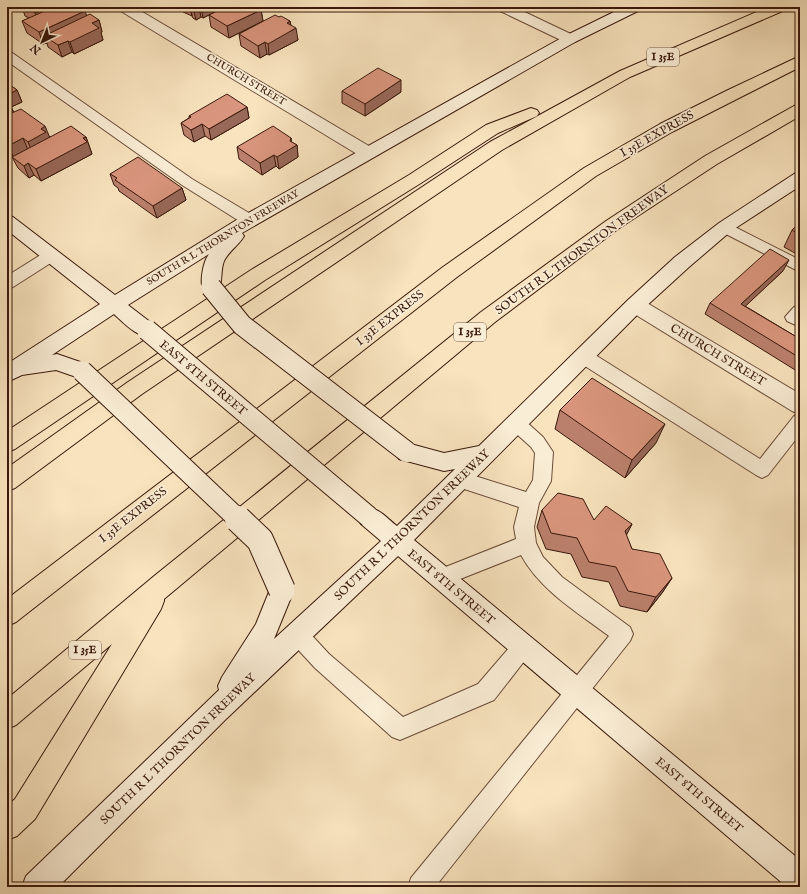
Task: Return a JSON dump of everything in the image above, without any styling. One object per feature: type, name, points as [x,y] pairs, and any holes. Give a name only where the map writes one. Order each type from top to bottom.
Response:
[{"type":"highway","name":"I 35E","points":[[7,481],[135,388],[496,146],[625,74],[780,7]]},
{"type":"highway","name":"I 35E EXPRESS","points":[[7,614],[450,272],[584,176],[666,128],[800,61]]},
{"type":"highway","points":[[7,443],[258,275],[415,179],[492,129],[625,74]]},
{"type":"highway","name":"SOUTH R L THORNTON FREEWAY","points":[[7,716],[162,585],[488,317],[612,225],[711,160],[800,109]]},
{"type":"highway","points":[[7,826],[25,809],[162,585]]},
{"type":"main road","name":"CHURCH STREET","points":[[124,7],[368,153]]},
{"type":"main road","points":[[503,7],[570,39]]},
{"type":"main road","name":"SOUTH R L THORNTON FREEWAY","points":[[10,372],[249,220],[570,39],[635,7]]},
{"type":"main road","name":"SOUTH R L THORNTON FREEWAY","points":[[37,887],[216,711],[397,542],[635,305],[682,262],[725,227],[800,178]]},
{"type":"main road","points":[[249,220],[215,259],[211,287],[242,325],[408,452],[444,462],[485,454]]},
{"type":"main road","name":"EAST 8TH STREET","points":[[7,221],[147,330],[522,648],[800,879]]},
{"type":"main road","name":"CHURCH STREET","points":[[635,305],[800,405]]},
{"type":"main road","points":[[10,372],[57,362],[82,371],[260,540],[282,590],[266,632],[216,711]]},
{"type":"lane","points":[[7,55],[187,182],[249,220]]},
{"type":"lane","points":[[725,227],[800,266]]},
{"type":"lane","points":[[7,283],[52,255]]},
{"type":"lane","points":[[800,311],[794,317],[800,321]]},
{"type":"lane","points":[[583,356],[762,470],[800,421]]},
{"type":"lane","points":[[420,887],[623,634],[555,583],[536,562],[526,544],[524,528],[530,502],[542,481],[544,452],[537,442],[516,423]]},
{"type":"lane","points":[[459,479],[530,502]]},
{"type":"lane","points":[[440,578],[526,544]]},
{"type":"lane","points":[[298,635],[322,661],[400,730],[486,692],[522,648]]},
{"type":"building","points":[[26,7],[48,7],[35,13]]},
{"type":"building","points":[[54,7],[80,7],[85,11],[39,32],[22,21]]},
{"type":"building","points":[[225,7],[257,7],[261,10],[227,26],[209,15]]},
{"type":"building","points":[[90,14],[99,20],[92,23],[99,28],[70,42],[68,41],[58,45],[44,36]]},
{"type":"building","points":[[275,15],[279,17],[281,16],[290,21],[287,23],[296,28],[268,44],[265,42],[258,46],[239,34]]},
{"type":"building","points":[[378,68],[401,80],[365,104],[342,91]]},
{"type":"building","points":[[7,83],[17,90],[7,95]]},
{"type":"building","points":[[227,94],[247,107],[209,129],[202,124],[191,130],[181,123],[191,117],[189,116]]},
{"type":"building","points":[[21,109],[45,126],[41,129],[46,132],[28,142],[23,138],[8,146],[7,115]]},
{"type":"building","points":[[71,126],[86,137],[83,138],[87,142],[36,169],[28,163],[24,166],[12,157]]},
{"type":"building","points":[[273,126],[291,138],[290,141],[297,145],[277,157],[274,155],[260,163],[237,147]]},
{"type":"building","points":[[138,157],[182,188],[153,206],[115,180],[117,178],[110,174]]},
{"type":"building","points":[[800,223],[800,235],[792,230]]},
{"type":"building","points":[[770,249],[789,260],[741,304],[800,339],[800,358],[710,303]]},
{"type":"building","points":[[592,378],[665,424],[632,460],[560,410]]},
{"type":"building","points":[[558,493],[583,499],[594,520],[606,506],[632,524],[625,531],[632,549],[660,554],[672,578],[656,597],[628,591],[616,567],[589,562],[577,538],[551,533],[542,510]]}]
